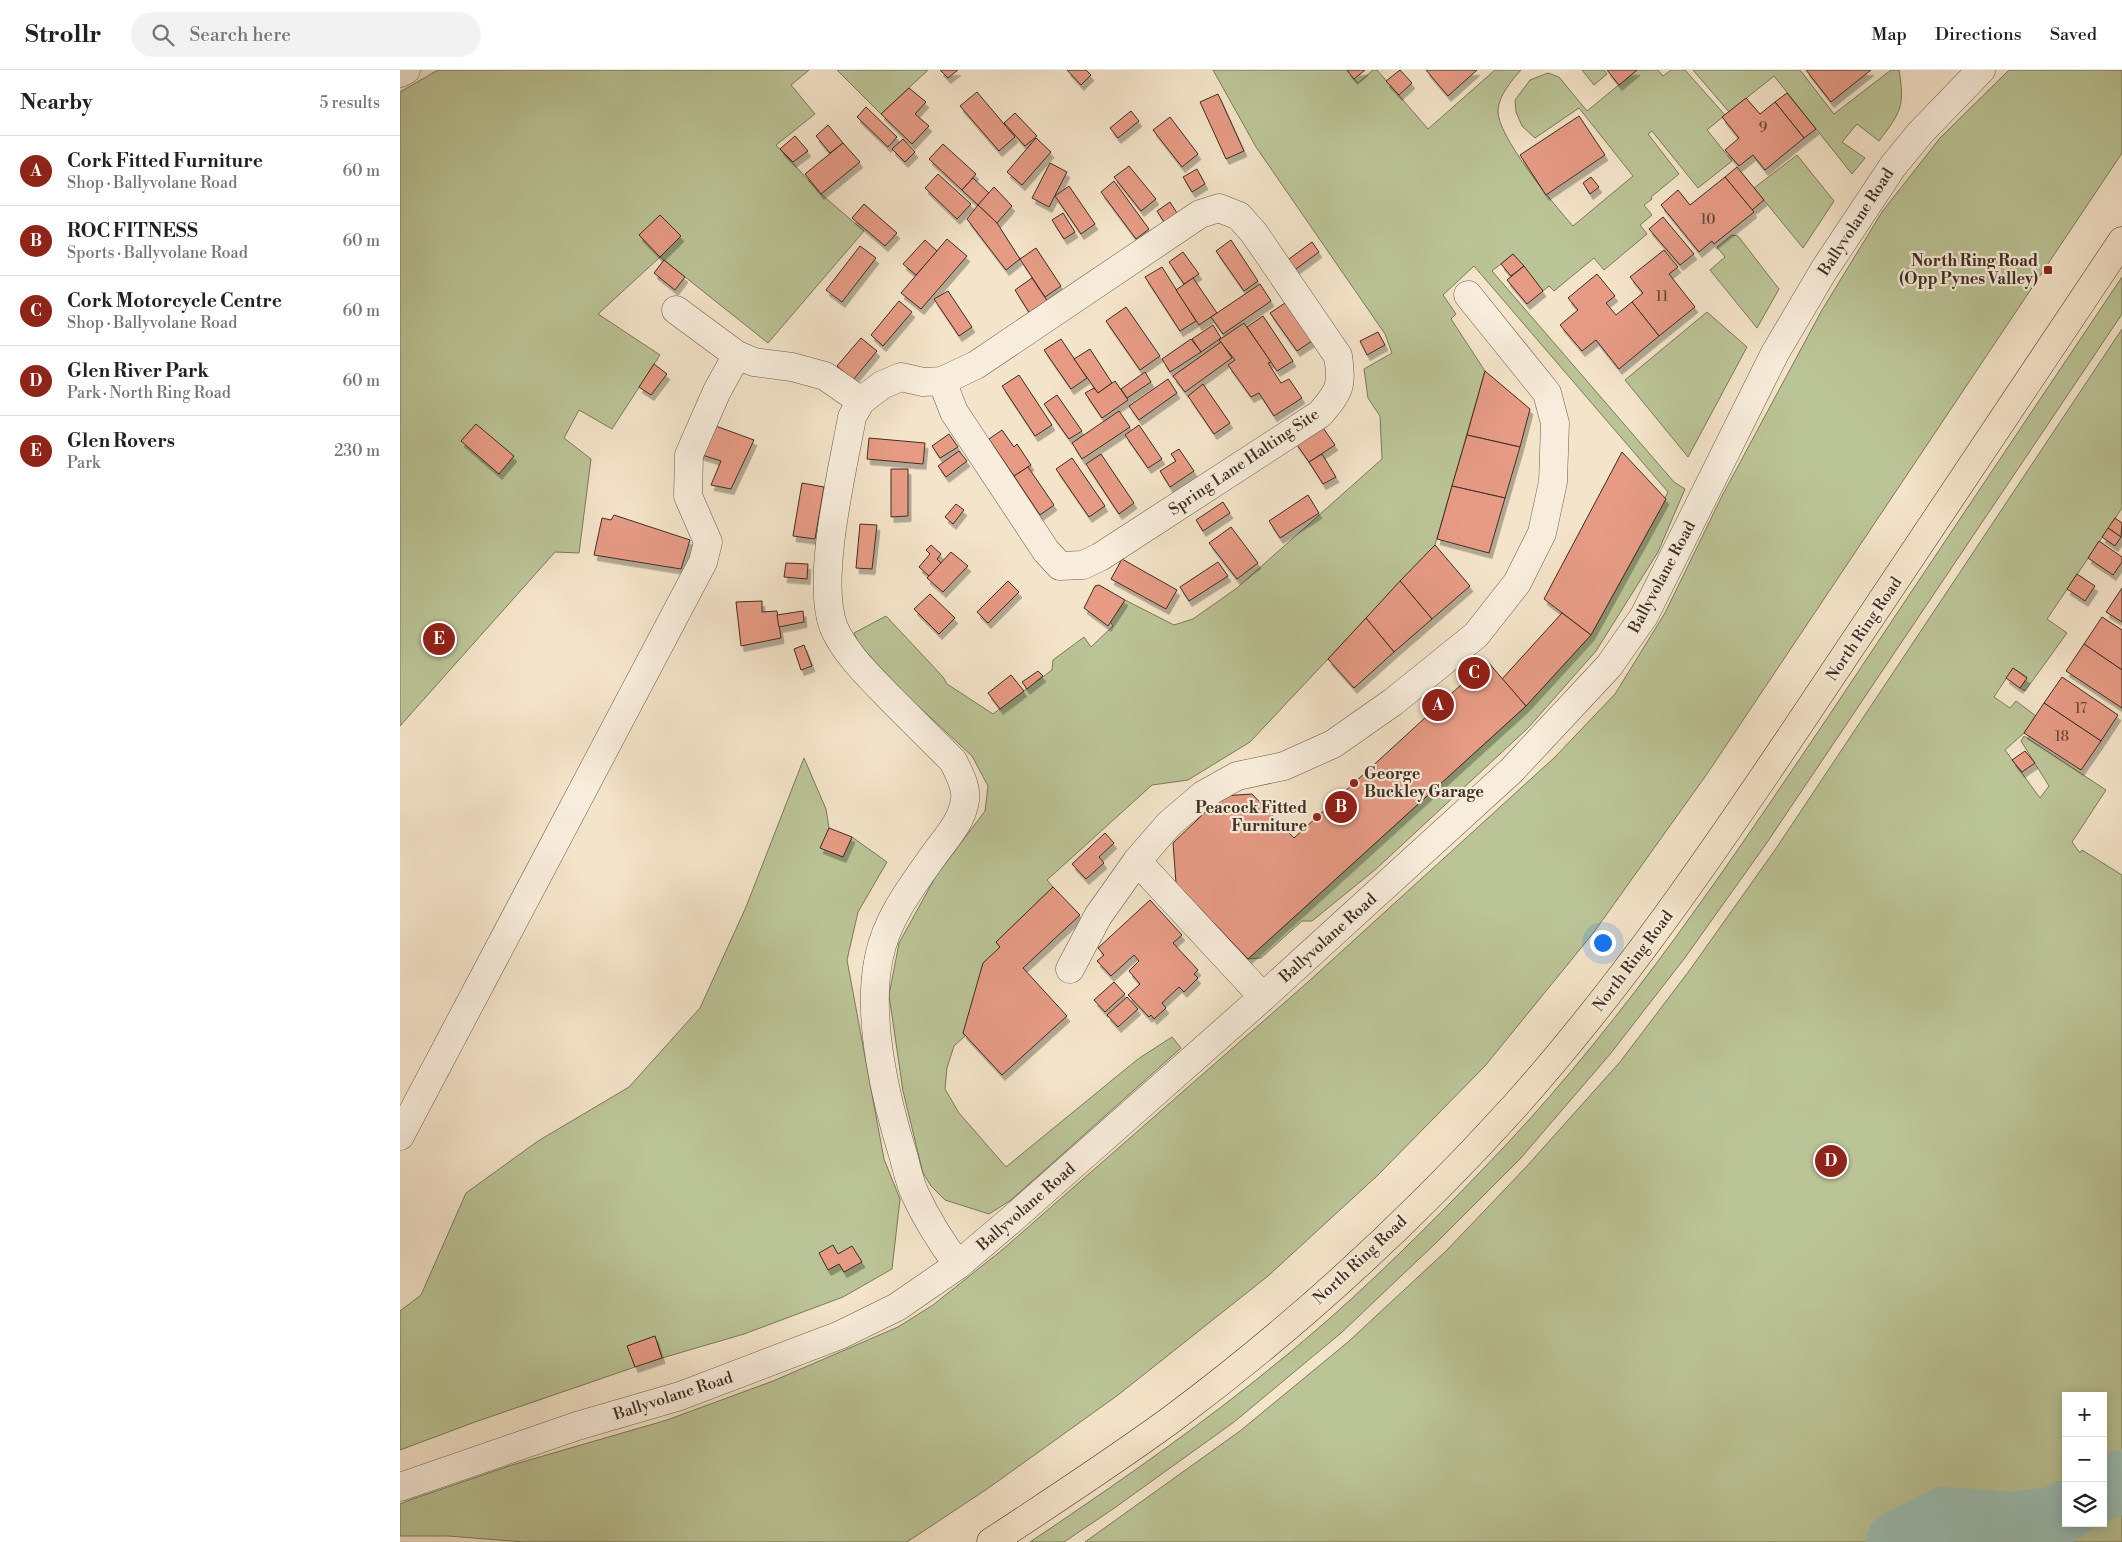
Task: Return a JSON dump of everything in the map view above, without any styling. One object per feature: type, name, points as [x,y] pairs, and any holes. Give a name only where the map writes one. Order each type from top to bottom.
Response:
[{"type":"main road","name":"North Ring Road","points":[[991,1542],[1172,1419],[1263,1348],[1348,1273],[1434,1192],[1513,1108],[1587,1022],[1640,954],[1719,843],[2122,241]]},
{"type":"street","points":[[400,74],[406,70]]},
{"type":"street","name":"Ballyvolane Road","points":[[400,1487],[567,1429],[680,1396],[840,1336],[897,1307],[958,1265],[1263,997],[1511,771],[1609,666],[1644,616],[1775,353],[1824,270],[1893,166],[1970,73]]},
{"type":"street","name":"Spring Lane Halting Site","points":[[942,381],[954,412],[1046,551],[1060,566],[1083,565],[1100,557],[1320,414],[1337,394],[1341,375],[1338,356],[1254,234],[1239,216],[1219,208],[1200,214],[976,365],[942,381],[923,382],[901,377],[882,385],[861,401],[852,417],[831,535],[827,596],[834,628],[851,654],[871,678],[953,761],[962,778],[966,798],[960,818],[901,901],[888,929],[878,958],[875,1000],[879,1052],[894,1128],[914,1192],[933,1230],[958,1265]]},
{"type":"street","points":[[1070,969],[1098,916],[1137,861],[1169,824],[1204,795],[1237,776],[1284,766],[1333,744],[1393,702],[1476,635],[1517,583],[1542,533],[1553,482],[1555,424],[1547,393],[1468,295]]},
{"type":"street","points":[[676,310],[737,354],[754,362],[792,367],[825,376],[861,401]]},
{"type":"street","points":[[400,1136],[703,562],[708,542],[688,496],[689,455],[717,391],[737,354]]},
{"type":"street","points":[[1137,861],[1263,997]]},
{"type":"green space","points":[[438,70],[809,70],[791,85],[815,114],[776,145],[821,194],[864,231],[768,343],[660,257],[598,314],[660,355],[612,429],[579,410],[564,438],[591,459],[579,553],[555,552],[400,726],[400,92]]},
{"type":"green space","points":[[837,70],[928,70],[881,114]]},
{"type":"green space","points":[[1213,70],[1347,70],[1358,83],[1373,70],[1377,70],[1428,129],[1495,70],[1521,70],[1503,93],[1498,110],[1500,121],[1506,136],[1528,170],[1573,226],[1633,176],[1579,108],[1535,138],[1522,126],[1516,112],[1515,100],[1530,80],[1548,73],[1559,77],[1587,111],[1637,70],[1658,70],[1663,76],[1671,70],[1685,70],[1725,115],[1707,130],[1732,161],[1698,188],[1652,131],[1648,134],[1679,174],[1644,205],[1652,215],[1640,225],[1647,234],[1604,270],[1594,258],[1554,291],[1549,286],[1543,291],[1513,254],[1492,271],[1674,482],[1685,489],[1658,552],[1596,651],[1528,728],[1376,869],[1312,921],[1302,921],[1261,958],[1248,959],[1526,706],[1591,635],[1668,492],[1474,266],[1443,295],[1456,314],[1451,319],[1485,371],[1435,545],[1250,742],[1188,780],[1152,785],[1047,880],[1053,887],[996,942],[1000,947],[963,1033],[965,1036],[954,1046],[947,1068],[945,1089],[959,1113],[1006,1167],[1138,1059],[1172,1037],[1181,1048],[1011,1200],[989,1214],[945,1200],[931,1186],[923,1173],[903,1091],[889,995],[899,943],[936,876],[985,811],[988,786],[972,756],[889,679],[858,642],[854,633],[886,616],[943,677],[947,684],[993,714],[1052,670],[1053,660],[1084,637],[1091,647],[1113,626],[1110,621],[1125,600],[1174,625],[1193,619],[1237,588],[1382,459],[1380,416],[1368,398],[1364,369],[1392,353],[1385,334],[1256,147]]},
{"type":"green space","points":[[1582,70],[1604,70],[1607,74],[1594,85]]},
{"type":"green space","points":[[1693,70],[1800,70],[1834,114],[1891,70],[1899,70],[1902,92],[1900,108],[1879,141],[1857,124],[1842,142],[1865,158],[1852,174],[1774,76],[1729,112]]},
{"type":"green space","points":[[2009,70],[2122,70],[2122,153],[1707,774],[1594,932],[1485,1066],[1378,1175],[1268,1276],[1118,1395],[987,1489],[907,1542],[524,1542],[448,1536],[400,1536],[400,1504],[512,1465],[667,1420],[773,1381],[898,1327],[933,1305],[1002,1250],[1308,982],[1555,757],[1615,694],[1665,613],[1722,496],[1822,310],[1882,212],[1940,138]]},
{"type":"green space","points":[[1797,155],[1834,201],[1803,248],[1754,188]]},
{"type":"green space","points":[[1732,235],[1738,236],[1779,289],[1757,328],[1710,270],[1725,257],[1717,247]]},
{"type":"green space","points":[[2122,277],[2122,314],[1766,844],[1684,959],[1611,1053],[1520,1159],[1438,1241],[1341,1333],[1234,1422],[1064,1542],[1030,1542],[1107,1490],[1221,1407],[1258,1379],[1329,1319],[1374,1278],[1462,1191],[1549,1097],[1635,992],[1715,882],[1830,714]]},
{"type":"green space","points":[[1707,312],[1747,347],[1688,457],[1625,380]]},
{"type":"green space","points":[[2122,329],[2122,508],[2047,619],[2067,633],[2025,691],[2020,688],[2027,677],[2013,668],[1994,697],[2010,708],[2016,701],[2036,716],[2024,733],[2005,750],[2040,798],[2049,786],[2021,741],[2024,736],[2106,790],[2072,842],[2080,853],[2082,850],[2122,875],[2122,1542],[1085,1542],[1240,1431],[1348,1342],[1446,1251],[1527,1166],[1620,1062],[1689,971],[1775,850]]},
{"type":"green space","points":[[804,758],[826,809],[829,828],[821,848],[843,857],[852,837],[887,862],[858,912],[847,960],[884,1159],[900,1199],[892,1269],[843,1297],[744,1334],[662,1358],[655,1336],[628,1346],[635,1367],[400,1450],[400,1311],[421,1295],[466,1193],[538,1141],[629,1087],[700,1008],[746,907]]},
{"type":"building","points":[[940,70],[958,70],[948,78]]},
{"type":"building","points":[[1067,70],[1086,70],[1091,75],[1081,85]]},
{"type":"building","points":[[1347,70],[1365,70],[1354,79]]},
{"type":"building","points":[[1400,70],[1412,83],[1399,95],[1386,81]]},
{"type":"building","points":[[1426,70],[1477,70],[1448,96]]},
{"type":"building","points":[[1607,70],[1637,70],[1619,85]]},
{"type":"building","points":[[1806,70],[1871,70],[1831,102]]},
{"type":"building","points":[[909,88],[926,102],[915,114],[929,126],[912,144],[881,114]]},
{"type":"building","points":[[977,92],[1015,137],[999,151],[960,106]]},
{"type":"building","points":[[1787,93],[1816,129],[1804,138],[1775,102]]},
{"type":"building","points":[[1218,94],[1244,151],[1226,159],[1200,102]]},
{"type":"building","points":[[1746,98],[1760,114],[1775,102],[1804,138],[1765,170],[1753,155],[1739,166],[1725,150],[1739,138],[1722,117]]},
{"type":"building","points":[[866,107],[897,137],[888,147],[857,117]]},
{"type":"building","points":[[1131,111],[1139,121],[1118,138],[1110,128]]},
{"type":"building","points":[[1015,113],[1037,136],[1025,146],[1004,123]]},
{"type":"building","points":[[1579,116],[1605,155],[1546,195],[1520,155]]},
{"type":"building","points":[[1170,117],[1198,154],[1182,167],[1153,130]]},
{"type":"building","points":[[828,125],[843,143],[830,153],[816,136]]},
{"type":"building","points":[[795,136],[808,151],[793,162],[780,149]]},
{"type":"building","points":[[1036,138],[1051,152],[1022,185],[1007,172]]},
{"type":"building","points":[[903,139],[915,152],[905,162],[892,149]]},
{"type":"building","points":[[843,143],[860,162],[821,194],[805,174]]},
{"type":"building","points":[[943,144],[976,174],[962,190],[929,159]]},
{"type":"building","points":[[1050,163],[1067,172],[1049,207],[1032,198]]},
{"type":"building","points":[[1129,166],[1156,199],[1141,211],[1114,177]]},
{"type":"building","points":[[1737,167],[1764,200],[1752,210],[1725,177]]},
{"type":"building","points":[[1197,169],[1205,184],[1192,192],[1183,177]]},
{"type":"building","points":[[938,174],[971,204],[957,219],[925,188]]},
{"type":"building","points":[[1591,177],[1599,187],[1590,194],[1583,183]]},
{"type":"building","points":[[1725,177],[1754,212],[1714,244],[1712,241],[1699,252],[1661,205],[1678,190],[1690,205]]},
{"type":"building","points":[[973,178],[989,193],[978,205],[962,190]]},
{"type":"building","points":[[1114,181],[1149,229],[1136,239],[1101,192]]},
{"type":"building","points":[[1069,186],[1095,224],[1081,234],[1055,196]]},
{"type":"building","points":[[994,187],[1012,206],[997,223],[978,205]]},
{"type":"building","points":[[1170,202],[1177,213],[1164,222],[1157,211]]},
{"type":"building","points":[[864,204],[897,233],[885,246],[852,218]]},
{"type":"building","points":[[978,205],[997,223],[1020,259],[1006,270],[967,219]]},
{"type":"building","points":[[1063,213],[1075,232],[1064,239],[1052,220]]},
{"type":"building","points":[[660,215],[681,236],[660,257],[639,235]]},
{"type":"building","points":[[1663,217],[1694,254],[1680,265],[1649,229]]},
{"type":"building","points":[[947,239],[967,256],[921,309],[901,293]]},
{"type":"building","points":[[925,240],[937,251],[916,275],[903,264]]},
{"type":"building","points":[[1231,240],[1258,281],[1244,291],[1216,251]]},
{"type":"building","points":[[1312,242],[1319,252],[1292,272],[1285,262]]},
{"type":"building","points":[[860,246],[876,258],[842,302],[826,290]]},
{"type":"building","points":[[1036,248],[1061,286],[1045,297],[1020,259]]},
{"type":"building","points":[[1664,250],[1678,267],[1669,274],[1695,307],[1659,336],[1632,302],[1643,293],[1630,277]]},
{"type":"building","points":[[1183,252],[1199,274],[1184,284],[1169,262]]},
{"type":"building","points":[[1513,254],[1524,266],[1511,276],[1501,264]]},
{"type":"building","points":[[664,260],[685,277],[675,290],[654,273]]},
{"type":"building","points":[[1524,266],[1543,291],[1527,304],[1507,280]]},
{"type":"building","points":[[1162,267],[1196,321],[1180,331],[1145,277]]},
{"type":"building","points":[[1597,274],[1615,296],[1606,303],[1616,315],[1632,302],[1659,336],[1619,369],[1596,340],[1582,351],[1560,325],[1578,310],[1568,298]]},
{"type":"building","points":[[1032,278],[1048,302],[1030,314],[1015,290]]},
{"type":"building","points":[[1193,278],[1217,313],[1199,325],[1176,290]]},
{"type":"building","points":[[1260,284],[1271,301],[1223,334],[1211,317]]},
{"type":"building","points":[[948,291],[972,327],[959,336],[934,299]]},
{"type":"building","points":[[899,301],[912,312],[883,346],[871,335]]},
{"type":"building","points":[[1285,303],[1312,341],[1297,351],[1270,313]]},
{"type":"building","points":[[1126,307],[1160,356],[1140,370],[1106,321]]},
{"type":"building","points":[[1263,316],[1293,361],[1277,371],[1247,327]]},
{"type":"building","points":[[1244,323],[1271,362],[1268,363],[1281,383],[1289,379],[1302,398],[1274,416],[1259,393],[1251,397],[1228,365],[1235,360],[1219,340]]},
{"type":"building","points":[[1213,325],[1221,338],[1201,352],[1192,339]]},
{"type":"building","points":[[1378,332],[1385,345],[1367,355],[1360,341]]},
{"type":"building","points":[[861,338],[877,351],[853,380],[837,366]]},
{"type":"building","points":[[1061,339],[1087,378],[1071,389],[1044,350]]},
{"type":"building","points":[[1191,339],[1201,352],[1170,372],[1162,359]]},
{"type":"building","points":[[1221,342],[1232,358],[1185,392],[1173,376]]},
{"type":"building","points":[[1090,349],[1112,383],[1098,393],[1074,359]]},
{"type":"building","points":[[654,364],[667,374],[651,395],[639,387]]},
{"type":"building","points":[[1485,371],[1530,409],[1520,447],[1467,435]]},
{"type":"building","points":[[1145,372],[1151,382],[1127,398],[1121,389]]},
{"type":"building","points":[[1019,375],[1052,425],[1035,436],[1002,386]]},
{"type":"building","points":[[1168,379],[1177,393],[1139,420],[1129,406]]},
{"type":"building","points":[[1115,381],[1128,400],[1102,418],[1085,393],[1094,388],[1098,393]]},
{"type":"building","points":[[1203,384],[1230,423],[1214,434],[1188,396]]},
{"type":"building","points":[[1057,395],[1082,431],[1069,439],[1044,404]]},
{"type":"building","points":[[1119,411],[1130,427],[1082,459],[1072,443]]},
{"type":"building","points":[[476,424],[514,456],[499,474],[461,441]]},
{"type":"building","points":[[713,425],[754,440],[731,489],[711,485],[721,461],[699,454]]},
{"type":"building","points":[[1139,425],[1162,459],[1148,468],[1125,435]]},
{"type":"building","points":[[1321,425],[1335,445],[1309,462],[1295,442]]},
{"type":"building","points":[[1002,430],[1014,447],[1017,444],[1031,465],[1014,476],[989,439]]},
{"type":"building","points":[[949,434],[958,447],[940,458],[932,446]]},
{"type":"building","points":[[1467,435],[1520,447],[1505,498],[1452,486]]},
{"type":"building","points":[[869,438],[925,443],[923,464],[867,459]]},
{"type":"building","points":[[1179,449],[1194,471],[1170,487],[1160,471],[1176,461],[1171,454]]},
{"type":"building","points":[[959,451],[967,461],[946,477],[938,466]]},
{"type":"building","points":[[1622,452],[1666,499],[1591,635],[1544,599]]},
{"type":"building","points":[[1101,454],[1134,503],[1119,514],[1086,464]]},
{"type":"building","points":[[1322,454],[1336,477],[1323,484],[1309,462]]},
{"type":"building","points":[[1072,458],[1105,506],[1089,517],[1056,469]]},
{"type":"building","points":[[1028,467],[1054,505],[1040,515],[1014,476]]},
{"type":"building","points":[[891,469],[908,469],[908,516],[891,517]]},
{"type":"building","points":[[802,483],[824,487],[815,539],[793,536]]},
{"type":"building","points":[[1452,486],[1505,498],[1489,553],[1437,539]]},
{"type":"building","points":[[1308,495],[1319,513],[1280,538],[1269,521]]},
{"type":"building","points":[[1223,502],[1230,513],[1203,531],[1196,520]]},
{"type":"building","points":[[956,504],[964,510],[953,524],[945,517]]},
{"type":"building","points":[[614,515],[690,540],[681,569],[594,555],[602,518],[611,520]]},
{"type":"building","points":[[2115,518],[2122,523],[2121,537],[2108,528]]},
{"type":"building","points":[[860,524],[877,525],[872,569],[856,568]]},
{"type":"building","points":[[1231,527],[1258,563],[1237,579],[1209,543]]},
{"type":"building","points":[[2108,528],[2121,537],[2115,546],[2102,537]]},
{"type":"building","points":[[2099,541],[2122,557],[2122,562],[2113,575],[2088,558]]},
{"type":"building","points":[[931,545],[941,554],[937,559],[941,563],[929,576],[919,567],[930,554],[926,550]]},
{"type":"building","points":[[1435,545],[1470,586],[1432,619],[1400,581]]},
{"type":"building","points":[[951,552],[968,566],[943,592],[927,578]]},
{"type":"building","points":[[1122,559],[1177,590],[1166,609],[1111,579]]},
{"type":"building","points":[[1218,562],[1228,576],[1189,601],[1180,587]]},
{"type":"building","points":[[786,563],[808,564],[807,579],[784,577]]},
{"type":"building","points":[[2077,574],[2095,586],[2085,601],[2067,589]]},
{"type":"building","points":[[1008,581],[1019,592],[988,623],[977,612]]},
{"type":"building","points":[[1400,581],[1432,619],[1394,652],[1366,618]]},
{"type":"building","points":[[1099,585],[1125,600],[1108,626],[1084,608],[1095,586]]},
{"type":"building","points":[[2122,588],[2122,622],[2106,612]]},
{"type":"building","points":[[930,594],[955,618],[939,634],[914,609]]},
{"type":"building","points":[[762,601],[762,612],[777,611],[781,638],[741,646],[736,602]]},
{"type":"building","points":[[803,611],[804,622],[779,627],[777,615]]},
{"type":"building","points":[[1562,613],[1591,635],[1526,706],[1502,679]]},
{"type":"building","points":[[2102,617],[2122,630],[2122,670],[2084,644]]},
{"type":"building","points":[[1366,618],[1394,652],[1354,688],[1328,659]]},
{"type":"building","points":[[2084,644],[2122,670],[2122,708],[2066,671]]},
{"type":"building","points":[[804,645],[812,666],[801,670],[794,649]]},
{"type":"building","points":[[1487,661],[1526,706],[1248,959],[1176,883],[1173,843],[1222,796],[1252,794],[1294,838]]},
{"type":"building","points":[[2013,668],[2027,678],[2020,688],[2006,678]]},
{"type":"building","points":[[1038,671],[1043,676],[1027,689],[1022,682]]},
{"type":"building","points":[[1011,675],[1024,691],[1000,709],[988,693]]},
{"type":"building","points":[[2062,677],[2118,715],[2101,741],[2044,703]]},
{"type":"building","points":[[2044,703],[2101,741],[2081,770],[2024,733]]},
{"type":"building","points":[[2025,751],[2035,763],[2022,772],[2012,760]]},
{"type":"building","points":[[829,828],[852,837],[843,857],[820,848]]},
{"type":"building","points":[[1105,833],[1114,843],[1099,857],[1104,863],[1086,879],[1072,864]]},
{"type":"building","points":[[1053,887],[1080,915],[1023,968],[1067,1016],[1002,1075],[963,1033],[983,963],[1000,947],[996,942]]},
{"type":"building","points":[[1150,900],[1182,935],[1173,943],[1198,970],[1194,974],[1198,978],[1184,992],[1179,987],[1162,1003],[1166,1008],[1154,1019],[1151,1015],[1149,1017],[1128,995],[1140,984],[1129,971],[1139,961],[1134,955],[1111,976],[1097,961],[1104,955],[1098,948]]},
{"type":"building","points":[[1114,982],[1125,994],[1105,1012],[1094,1000]]},
{"type":"building","points":[[1127,997],[1138,1009],[1118,1027],[1107,1015]]},
{"type":"building","points":[[833,1245],[838,1254],[852,1246],[862,1262],[844,1272],[839,1264],[828,1270],[819,1253]]},
{"type":"building","points":[[655,1336],[662,1358],[635,1367],[627,1346]]},
{"type":"waterway","points":[[2107,1488],[2122,1481]]},
{"type":"waterway","points":[[1897,1542],[1944,1518],[2014,1523],[2054,1517],[2062,1513]]},
{"type":"place","name":"North Ring Road (Opp Pynes Valley)","points":[[2048,270]]},
{"type":"place","name":"Glen Rovers","points":[[439,639]]},
{"type":"place","name":"Cork Motorcycle Centre","points":[[1474,673]]},
{"type":"place","name":"Cork Fitted Furniture","points":[[1438,705]]},
{"type":"place","name":"George Buckley Garage","points":[[1354,783]]},
{"type":"place","name":"ROC FITNESS","points":[[1341,807]]},
{"type":"place","name":"Peacock Fitted Furniture","points":[[1317,817]]},
{"type":"place","name":"Glen River Park","points":[[1831,1161]]}]
